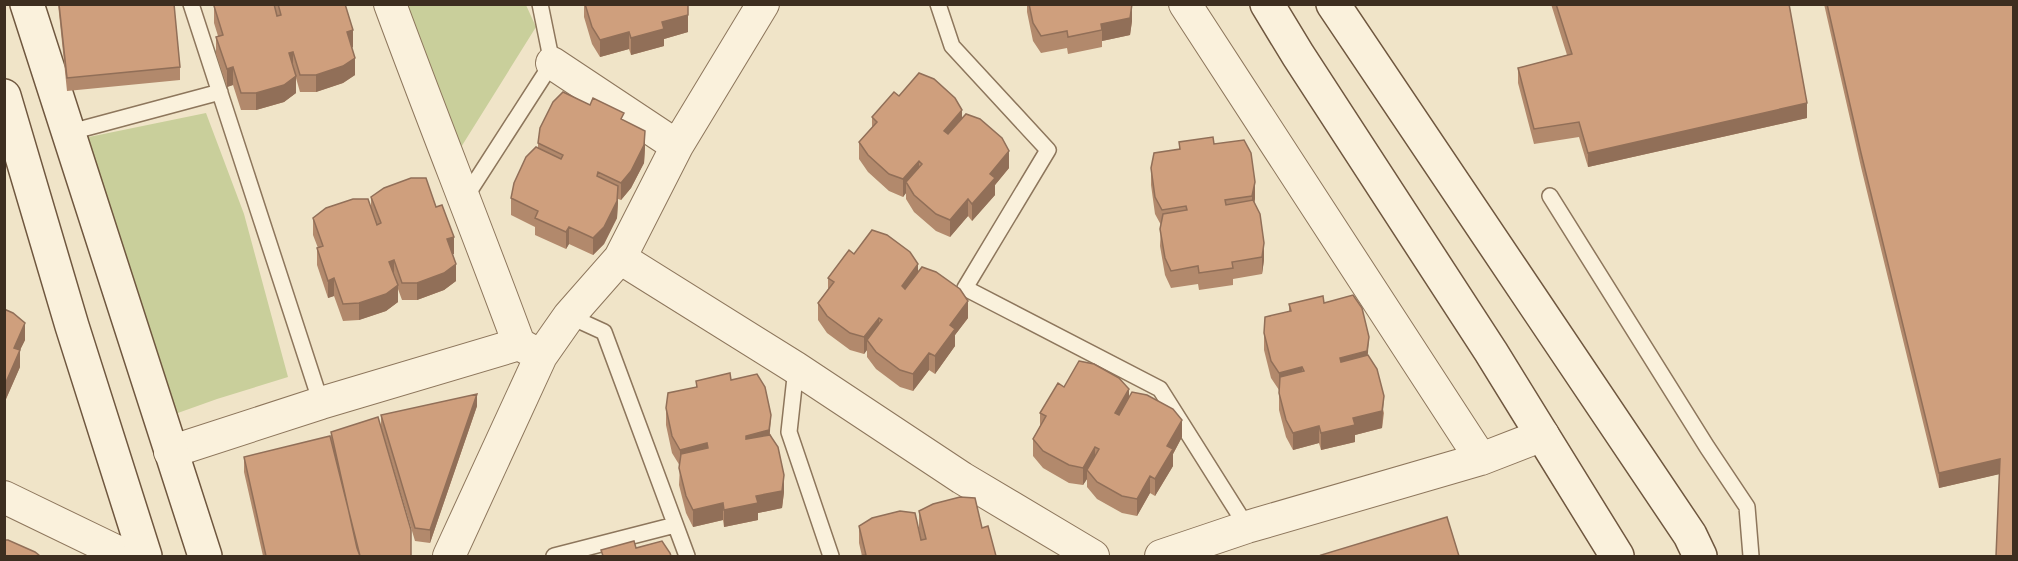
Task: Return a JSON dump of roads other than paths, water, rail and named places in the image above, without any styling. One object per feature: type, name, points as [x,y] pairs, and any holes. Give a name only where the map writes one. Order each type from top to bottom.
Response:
[{"type":"street","points":[[27,4],[205,556]]},
{"type":"street","points":[[390,4],[440,139],[530,350],[449,556]]},
{"type":"street","points":[[170,452],[321,403],[530,350],[569,316],[620,258],[677,146],[763,4]]},
{"type":"street","points":[[1185,4],[1481,459]]},
{"type":"street","points":[[1267,4],[1491,352],[1617,556]]},
{"type":"street","points":[[1332,4],[1689,535],[1700,556]]},
{"type":"street","points":[[552,63],[677,146]]},
{"type":"street","points":[[4,96],[72,326],[144,556]]},
{"type":"street","points":[[620,258],[796,368],[962,478],[1093,556]]},
{"type":"street","points":[[1161,556],[1247,527],[1481,459],[1543,435]]},
{"type":"street","points":[[4,497],[126,556]]},
{"type":"lane","points":[[192,4],[321,403]]},
{"type":"lane","points":[[465,198],[552,63],[540,4]]},
{"type":"lane","points":[[938,4],[952,46],[1048,150],[965,288],[1161,389],[1247,527]]},
{"type":"lane","points":[[67,133],[220,92]]},
{"type":"lane","points":[[1550,196],[1747,507],[1751,556]]},
{"type":"lane","points":[[569,316],[604,332],[687,556]]},
{"type":"lane","points":[[796,368],[789,432],[831,556]]},
{"type":"lane","points":[[554,556],[675,525]]}]
